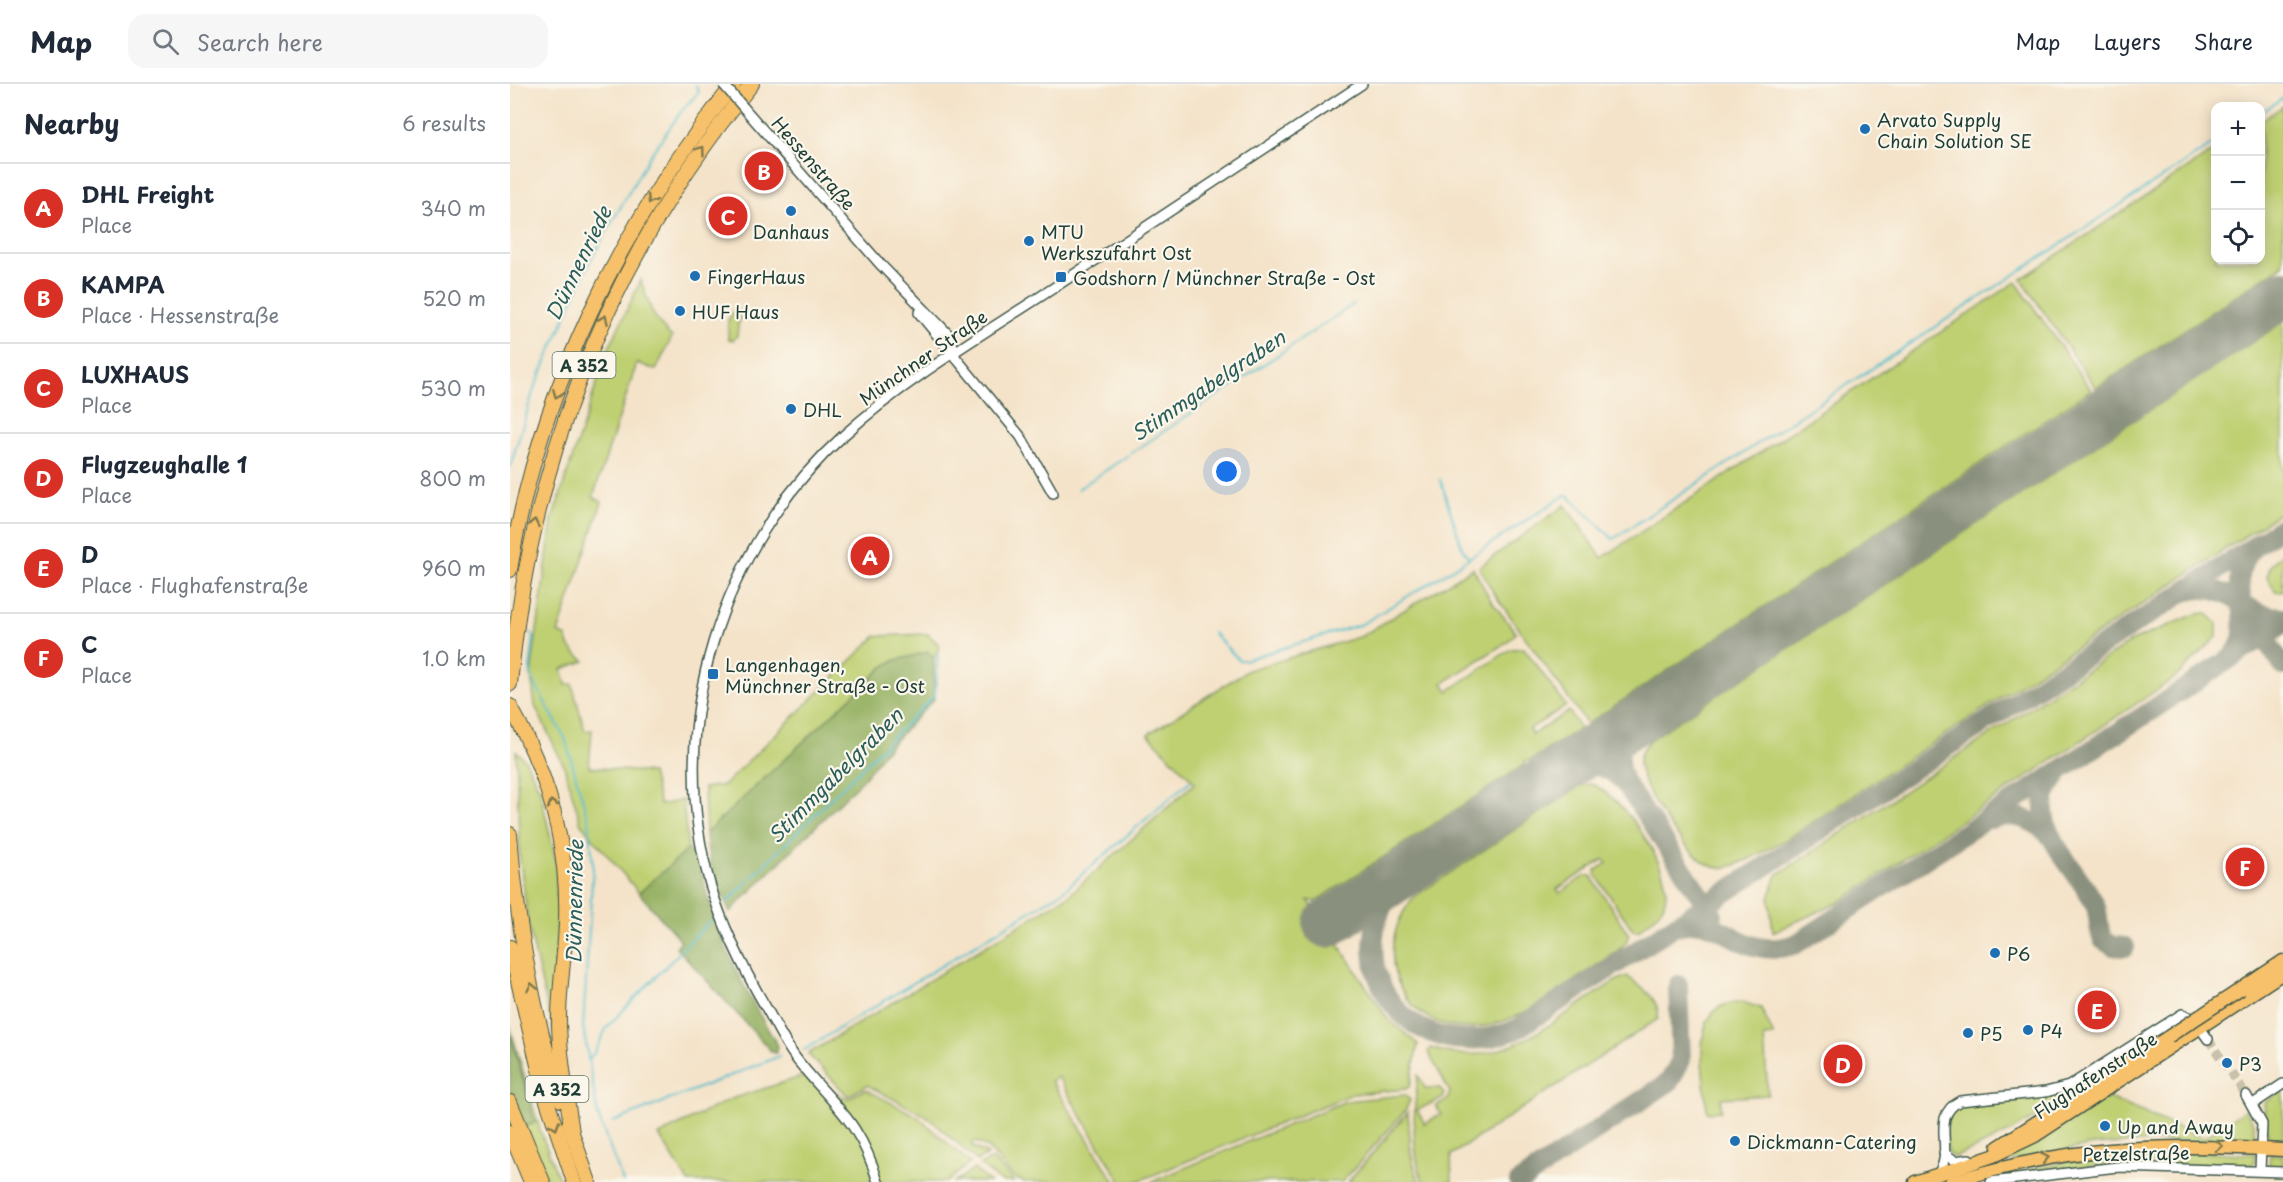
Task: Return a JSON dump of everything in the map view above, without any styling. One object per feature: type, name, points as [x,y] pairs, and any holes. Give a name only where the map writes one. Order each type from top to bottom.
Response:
[{"type":"highway","name":"A 352","points":[[510,570],[531,474],[554,401],[597,299],[619,255],[667,175],[734,84]]},
{"type":"highway","name":"A 352","points":[[510,684],[516,616],[536,512],[557,440],[587,356],[617,291],[656,218],[690,166],[752,84]]},
{"type":"highway","points":[[510,706],[526,735],[558,820],[563,851],[566,924],[560,1033],[572,1132]]},
{"type":"highway","name":"A 352","points":[[510,834],[520,928],[532,987],[545,1044],[589,1182]]},
{"type":"highway","name":"A 352","points":[[510,947],[532,1050],[574,1182]]},
{"type":"highway","points":[[510,984],[532,1050]]},
{"type":"highway","points":[[510,1102],[543,1182]]},
{"type":"highway","points":[[510,1131],[531,1182]]},
{"type":"main road","name":"Flughafenstraße","points":[[1957,1168],[1974,1157],[2016,1137],[2283,961]]},
{"type":"main road","name":"Flughafenstraße","points":[[1915,1182],[2005,1151],[2035,1137],[2283,973]]},
{"type":"main road","points":[[1952,1182],[2035,1160],[2119,1147],[2184,1145],[2283,1150]]},
{"type":"street","name":"Hessenstraße","points":[[723,84],[880,264],[942,342],[955,354],[1021,437],[1053,493]]},
{"type":"street","name":"Münchner Straße","points":[[879,1182],[858,1131],[841,1107],[793,1053],[753,986],[728,934],[710,882],[699,836],[694,780],[695,733],[706,663],[720,618],[745,562],[777,510],[817,461],[854,426],[955,354],[1362,84]]},
{"type":"street","points":[[1937,1175],[1942,1167],[1944,1153],[1943,1119],[1951,1107],[1960,1101],[2049,1091],[2069,1086],[2182,1014],[2190,1015],[2208,1039]]},
{"type":"street","points":[[2253,1104],[2283,1084]]},
{"type":"street","points":[[2246,1095],[2262,1124],[2260,1170]]},
{"type":"street","points":[[2119,1147],[2120,1167]]},
{"type":"street","points":[[1944,1153],[1955,1161],[1974,1157]]},
{"type":"street","name":"Petzelstraße","points":[[1990,1182],[2120,1167],[2283,1172]]},
{"type":"green space","points":[[2283,106],[2283,265],[2096,388],[2021,279],[2211,153],[2211,264],[2265,264],[2265,118]]},
{"type":"green space","points":[[641,280],[656,318],[672,337],[656,370],[637,363],[593,497],[602,502],[558,633],[567,637],[570,648],[585,661],[562,669],[566,685],[572,684],[585,731],[592,730],[589,767],[652,773],[660,805],[683,800],[688,849],[639,893],[581,824],[564,766],[535,706],[531,675],[552,520],[607,352]]},
{"type":"green space","points":[[2016,282],[2091,390],[1587,724],[1495,595],[1479,567],[1565,505],[1602,558]]},
{"type":"green space","points":[[734,311],[740,311],[737,336],[733,340],[728,339],[728,320]]},
{"type":"green space","points":[[2283,322],[2283,511],[1787,839],[1745,861],[1720,868],[1708,865],[1682,841],[1657,807],[1641,774],[1640,755],[1651,739]]},
{"type":"green space","points":[[2283,553],[2283,592],[2275,591],[2267,577],[2271,565]]},
{"type":"green space","points":[[1473,568],[1490,599],[1516,633],[1507,642],[1443,683],[1448,691],[1511,649],[1524,648],[1566,706],[1529,729],[1532,735],[1569,711],[1580,729],[1529,761],[1525,761],[1524,765],[1315,902],[1308,900],[1316,911],[1309,917],[1327,943],[1335,939],[1387,1018],[1418,1044],[1410,1086],[1406,1089],[1352,1094],[1136,1182],[1121,1182],[1058,1077],[1051,1081],[1115,1182],[1024,1182],[1010,1173],[994,1154],[981,1144],[973,1142],[972,1147],[988,1154],[977,1161],[928,1117],[867,1085],[848,1096],[808,1054],[1068,896],[1195,783],[1148,734],[1248,670],[1362,636]]},
{"type":"green space","points":[[2206,613],[2217,623],[2217,637],[2175,678],[1838,903],[1773,932],[1769,898],[1777,875],[2132,641],[2196,614]]},
{"type":"green space","points":[[928,634],[940,646],[934,658],[928,652],[893,661],[883,667],[706,833],[704,788],[724,785],[876,636]]},
{"type":"green space","points":[[928,652],[934,658],[934,699],[884,752],[865,777],[730,912],[711,864],[706,833],[883,667],[893,661]]},
{"type":"green space","points":[[516,751],[526,761],[540,790],[556,862],[557,926],[553,1033],[528,923],[520,860]]},
{"type":"green space","points":[[1591,784],[1616,802],[1643,834],[1661,870],[1666,886],[1665,900],[1661,909],[1638,931],[1633,930],[1595,874],[1596,870],[1607,863],[1604,859],[1557,889],[1560,893],[1585,876],[1591,876],[1629,935],[1617,952],[1548,998],[1508,1020],[1480,1027],[1453,1027],[1430,1019],[1413,1005],[1400,987],[1393,966],[1393,943],[1400,919],[1414,897],[1582,785]]},
{"type":"green space","points":[[688,849],[699,864],[713,915],[729,954],[756,1009],[778,1046],[776,1053],[772,1052],[676,947],[681,941],[639,893]]},
{"type":"green space","points":[[1627,976],[1653,999],[1658,1019],[1451,1155],[1452,1182],[1423,1182],[1415,1142],[1414,1115],[1418,1075],[1426,1089],[1440,1088],[1444,1094],[1443,1098],[1417,1110],[1425,1124],[1441,1114],[1436,1106],[1447,1100],[1450,1092],[1428,1052],[1431,1048],[1454,1054],[1497,1051],[1535,1034]]},
{"type":"green space","points":[[1742,1002],[1761,1008],[1774,1036],[1764,1037],[1768,1095],[1721,1098],[1721,1111],[1707,1112],[1702,1061],[1705,1027],[1712,1014],[1724,1005]]},
{"type":"green space","points":[[2182,1020],[2043,1113],[1985,1144],[1954,1157],[1950,1155],[1946,1142],[1946,1129],[1950,1116],[1959,1106],[2056,1094],[2076,1087]]},
{"type":"green space","points":[[510,1026],[541,1133],[560,1182],[547,1182],[524,1127],[535,1123]]},
{"type":"green space","points":[[510,1033],[535,1123],[524,1127],[510,1091]]},
{"type":"green space","points":[[804,1076],[848,1099],[865,1089],[917,1116],[970,1163],[947,1182],[688,1182],[659,1135],[731,1099]]},
{"type":"green space","points":[[2283,1090],[2283,1146],[2269,1145],[2264,1103]]},
{"type":"green space","points":[[1404,1095],[1410,1100],[1405,1111],[1342,1182],[1151,1182],[1346,1101]]},
{"type":"green space","points":[[2104,1096],[2203,1138],[2246,1109],[2254,1125],[2255,1144],[2157,1141],[2093,1145],[1994,1164],[1994,1160]]},
{"type":"green space","points":[[1408,1112],[1411,1155],[1419,1182],[1348,1182]]},
{"type":"green space","points":[[2129,1151],[2255,1154],[2254,1162],[2250,1166],[2130,1164],[2125,1158]]},
{"type":"green space","points":[[2116,1152],[2115,1164],[1960,1182]]},
{"type":"green space","points":[[2270,1154],[2283,1155],[2283,1168],[2269,1167]]},
{"type":"green space","points":[[993,1159],[1014,1182],[1002,1182],[980,1165]]},
{"type":"green space","points":[[974,1169],[990,1182],[954,1182]]},
{"type":"waterway","name":"Dünnenriede","points":[[510,467],[534,389],[591,259],[649,157],[683,109],[699,92],[696,86]]},
{"type":"waterway","points":[[2265,110],[2283,98]]},
{"type":"waterway","points":[[1213,633],[1239,660],[1244,660],[1362,624],[1446,573],[1565,495],[1569,496],[1613,539],[2211,145]]},
{"type":"waterway","name":"Stimmgabelgraben","points":[[1078,489],[1354,304]]},
{"type":"waterway","points":[[1440,479],[1462,548],[1469,558]]},
{"type":"waterway","name":"Dünnenriede","points":[[530,632],[534,637],[530,668],[532,679],[565,738],[589,822],[593,865],[583,1027],[598,1116],[623,1182]]},
{"type":"waterway","name":"Stimmgabelgraben","points":[[726,903],[935,695],[938,655]]},
{"type":"waterway","points":[[804,1050],[1062,892],[1190,781]]},
{"type":"waterway","name":"Stimmgabelgraben","points":[[588,1060],[595,1052],[607,1027],[710,921]]},
{"type":"waterway","points":[[613,1122],[780,1056]]},
{"type":"taxiway","points":[[1407,871],[1383,904],[1374,939],[1376,971],[1390,1000],[1412,1022],[1442,1036],[1477,1039],[1517,1029],[2283,527]]},
{"type":"taxiway","points":[[2233,656],[2241,643],[2243,630],[2240,573],[2244,560],[2253,548]]},
{"type":"taxiway","points":[[2188,591],[2203,589],[2216,591],[2258,612],[2283,617]]},
{"type":"taxiway","points":[[1679,926],[1694,923],[1708,924],[1744,943],[1759,947],[1776,948],[1796,944],[2283,624]]},
{"type":"taxiway","points":[[2256,625],[2283,666]]},
{"type":"taxiway","points":[[1559,771],[1577,766],[1594,765],[1610,771],[1625,783],[1619,763],[1619,753],[1631,729],[1646,714]]},
{"type":"taxiway","points":[[2058,774],[2047,792],[2044,809],[2047,825],[2054,842],[2095,905],[2103,940],[2113,946],[2125,947]]},
{"type":"taxiway","points":[[1625,783],[1713,915]]},
{"type":"taxiway","points":[[1991,819],[2008,816],[2023,818],[2037,825],[2050,836]]},
{"type":"taxiway","points":[[1519,1182],[1669,1082],[1681,1060],[1678,985]]},
{"type":"runway","points":[[1327,924],[2283,294]]},
{"type":"tunnel","points":[[2208,1039],[2246,1095]]},
{"type":"place","name":"Arvato Supply Chain Solution SE","points":[[1865,129]]},
{"type":"place","name":"KAMPA","points":[[764,171]]},
{"type":"place","name":"Danhaus","points":[[791,211]]},
{"type":"place","name":"LUXHAUS","points":[[728,216]]},
{"type":"place","name":"MTU Werkszufahrt Ost","points":[[1029,241]]},
{"type":"place","name":"FingerHaus","points":[[695,276]]},
{"type":"place","name":"Godshorn / Münchner Straße - Ost","points":[[1061,277]]},
{"type":"place","name":"HUF Haus","points":[[680,311]]},
{"type":"place","name":"DHL","points":[[791,409]]},
{"type":"place","name":"DHL Freight","points":[[870,556]]},
{"type":"place","name":"Langenhagen, Münchner Straße - Ost","points":[[713,674]]},
{"type":"place","name":"C","points":[[2245,867]]},
{"type":"place","name":"P6","points":[[1995,953]]},
{"type":"place","name":"D","points":[[2097,1010]]},
{"type":"place","name":"P4","points":[[2028,1030]]},
{"type":"place","name":"P5","points":[[1968,1033]]},
{"type":"place","name":"P3","points":[[2227,1063]]},
{"type":"place","name":"Flugzeughalle 1","points":[[1843,1064]]},
{"type":"place","name":"Up and Away","points":[[2105,1126]]},
{"type":"place","name":"Dickmann-Catering","points":[[1735,1141]]}]
